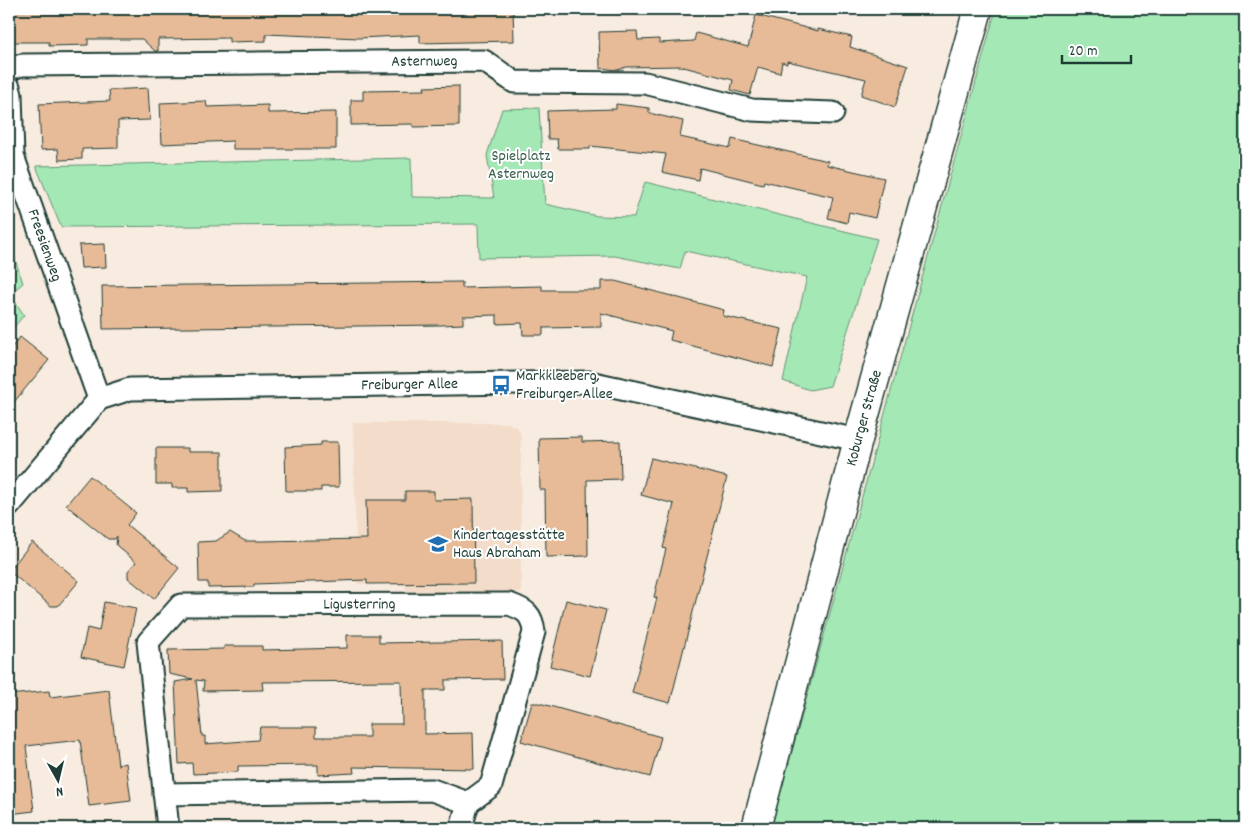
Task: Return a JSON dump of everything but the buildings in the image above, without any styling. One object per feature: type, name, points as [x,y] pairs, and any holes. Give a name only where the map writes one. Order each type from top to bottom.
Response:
[{"type":"main road","name":"Koburger Straße","points":[[756,828],[858,440],[978,9]]},
{"type":"street","name":"Asternweg","points":[[9,69],[22,65],[484,61],[514,82],[644,84],[752,110],[833,113]]},
{"type":"street","name":"Freesienweg","points":[[9,87],[11,95],[13,156],[99,399]]},
{"type":"street","name":"Freiburger Allee","points":[[99,399],[130,389],[589,382],[858,440]]},
{"type":"street","points":[[9,506],[99,399]]},
{"type":"street","name":"Ligusterring","points":[[168,828],[148,642],[181,606],[509,604],[522,608],[532,619],[534,632],[491,786],[468,803]]},
{"type":"street","points":[[164,794],[432,790],[468,803],[461,828]]},
{"type":"shaded area","name":"Kindertagesstätte Haus Abraham","points":[[353,423],[508,423],[518,428],[521,436],[521,593],[406,597],[405,579],[396,579],[396,584],[357,584]]},
{"type":"green space","points":[[996,9],[1245,9],[1245,828],[771,828]]},
{"type":"green space","name":"Spielplatz Asternweg","points":[[539,108],[545,204],[597,216],[634,217],[645,182],[877,239],[830,386],[810,390],[783,381],[807,277],[685,251],[680,269],[615,256],[479,258],[478,224],[61,227],[36,166],[411,158],[412,197],[494,198],[487,155],[502,109]]},
{"type":"green space","points":[[9,242],[23,283],[10,294],[24,315],[9,333]]},
{"type":"place","name":"Markkleeberg, Freiburger Allee","points":[[501,385]]},
{"type":"place","name":"Kindertagesstätte Haus Abraham","points":[[438,544]]}]
